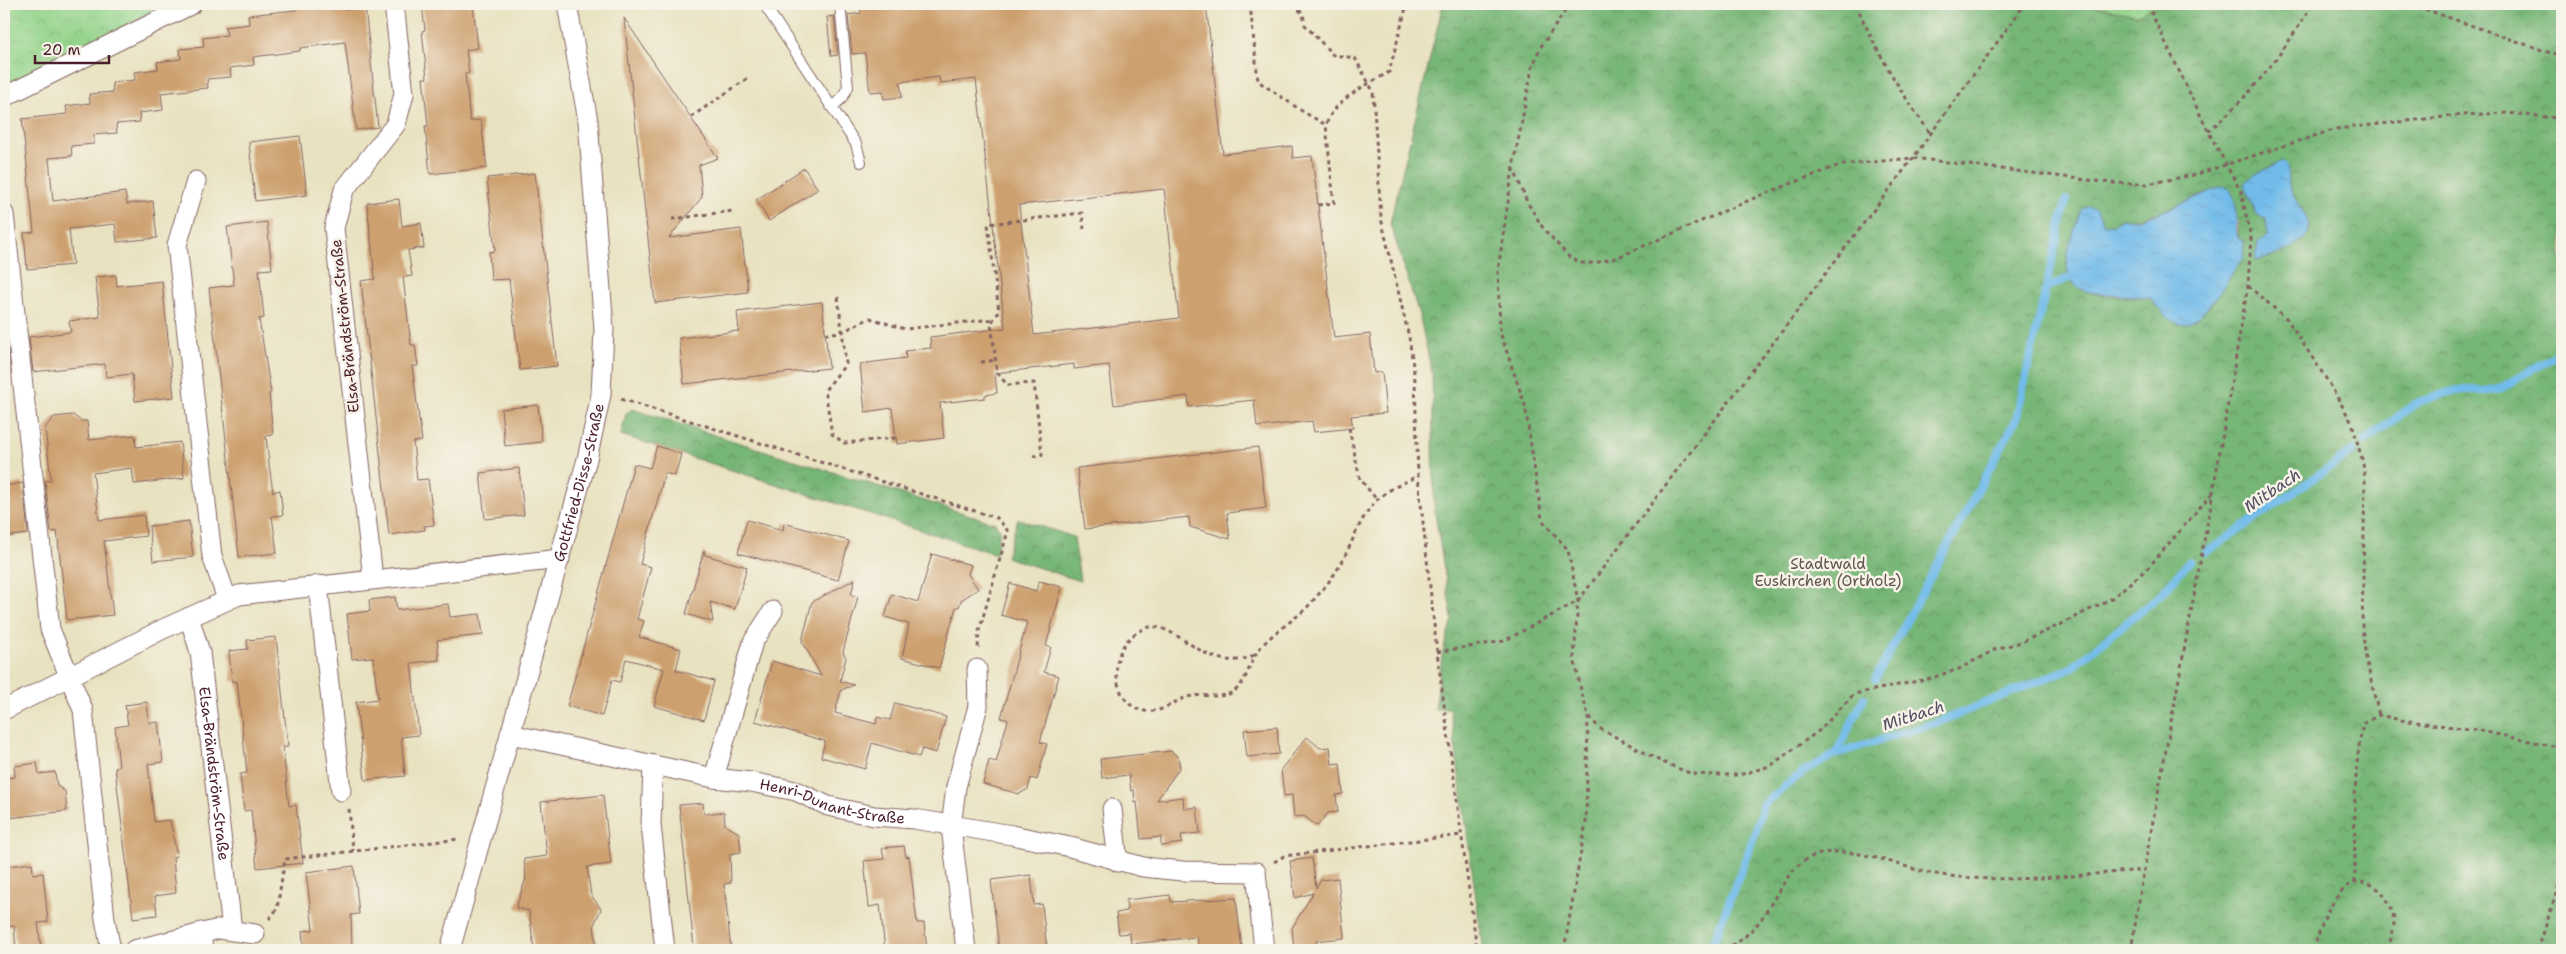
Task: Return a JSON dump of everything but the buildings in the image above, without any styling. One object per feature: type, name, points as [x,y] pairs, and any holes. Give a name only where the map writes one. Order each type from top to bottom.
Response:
[{"type":"street","points":[[4,97],[192,4]]},
{"type":"street","name":"Elsa-Brändström-Straße","points":[[373,579],[334,228],[344,190],[396,124],[404,94],[394,4]]},
{"type":"street","name":"Gottfried-Disse-Straße","points":[[450,950],[560,559],[594,433],[601,395],[604,329],[588,121],[567,4]]},
{"type":"street","points":[[196,181],[177,245],[212,556],[227,599]]},
{"type":"street","points":[[4,214],[50,629],[83,710],[105,918],[111,950]]},
{"type":"street","points":[[4,710],[227,599],[253,593],[318,585],[560,559]]},
{"type":"street","points":[[318,585],[342,791]]},
{"type":"street","points":[[714,778],[753,642],[773,612]]},
{"type":"street","name":"Elsa-Brändström-Straße","points":[[189,617],[200,652],[232,930]]},
{"type":"street","points":[[966,950],[951,827],[956,787],[978,706],[977,669]]},
{"type":"street","name":"Henri-Dunant-Straße","points":[[510,734],[714,778],[752,782],[796,791],[828,806],[874,816],[914,819],[951,827],[1012,835],[1070,847],[1118,862],[1174,870],[1256,872]]},
{"type":"street","points":[[653,765],[651,825],[665,950]]},
{"type":"street","points":[[1112,809],[1118,862]]},
{"type":"street","points":[[1256,872],[1264,950]]},
{"type":"street","points":[[134,950],[202,941],[219,929],[255,934]]},
{"type":"lane","points":[[764,4],[856,144],[861,162]]},
{"type":"lane","points":[[832,107],[842,98],[848,87],[840,4]]},
{"type":"path","points":[[1250,4],[1258,81],[1326,125]]},
{"type":"path","points":[[1293,4],[1303,14],[1305,25],[1333,55],[1355,58],[1373,91],[1380,218],[1409,338],[1415,380],[1418,476],[1437,652],[1476,950]]},
{"type":"path","points":[[1318,205],[1334,203],[1326,125],[1339,102],[1389,72],[1406,4]]},
{"type":"path","points":[[1564,950],[1586,822],[1588,715],[1574,658],[1578,600],[1568,550],[1542,520],[1525,405],[1500,332],[1498,270],[1513,167],[1532,69],[1540,48],[1570,4]]},
{"type":"path","points":[[1856,4],[1870,38],[1892,79],[1930,133]]},
{"type":"path","points":[[1437,652],[1504,641],[1578,600],[2026,4]]},
{"type":"path","points":[[2131,950],[2248,285],[2251,237],[2241,192],[2208,131],[2147,4]]},
{"type":"path","points":[[2208,131],[2240,101],[2278,57],[2312,4]]},
{"type":"path","points":[[2410,4],[2562,57]]},
{"type":"path","points":[[691,117],[748,78]]},
{"type":"path","points":[[1513,167],[1527,202],[1558,247],[1570,258],[1582,263],[1594,264],[1616,258],[1759,196],[1840,165],[1912,158],[2111,183],[2148,184],[2194,176],[2336,129],[2461,115],[2507,113],[2556,118],[2562,121]]},
{"type":"path","points":[[672,219],[733,211]]},
{"type":"path","points":[[825,334],[842,332],[870,318],[905,329],[993,319],[999,312],[988,224],[1082,213],[1084,229]]},
{"type":"path","points":[[2248,285],[2287,319],[2352,423],[2363,463],[2365,481],[2362,627],[2366,659],[2379,715]]},
{"type":"path","points":[[838,298],[846,364],[825,390],[832,434],[844,443],[896,438]]},
{"type":"path","points":[[993,319],[997,372],[1007,386],[1034,383],[1042,455],[1033,456]]},
{"type":"path","points":[[982,362],[996,360]]},
{"type":"path","points":[[601,395],[638,403],[997,518],[1008,532],[979,631],[977,669]]},
{"type":"path","points":[[1349,428],[1360,479],[1377,500]]},
{"type":"path","points":[[1254,655],[1242,661],[1218,657],[1193,647],[1162,628],[1155,626],[1129,637],[1119,652],[1116,669],[1119,688],[1128,703],[1139,709],[1154,710],[1193,696],[1226,695],[1234,691],[1242,683],[1254,655],[1268,637],[1312,603],[1337,569],[1361,520],[1377,500],[1396,486],[1418,476]]},
{"type":"path","points":[[1588,715],[1606,731],[1662,762],[1692,774],[1740,775],[1770,766],[1820,730],[1854,694],[1910,684],[1959,668],[1980,656],[2040,634],[2112,598],[2148,568],[2213,492]]},
{"type":"path","points":[[2355,883],[2359,744],[2363,724],[2379,715],[2401,720],[2477,730],[2562,748]]},
{"type":"path","points":[[342,791],[348,799],[353,851]]},
{"type":"path","points":[[255,934],[277,909],[285,859],[482,836]]},
{"type":"path","points":[[1256,872],[1284,856],[1461,836]]},
{"type":"path","points":[[1725,950],[1740,942],[1755,926],[1798,866],[1819,855],[1860,855],[1891,860],[1924,871],[1958,877],[2045,877],[2144,870]]},
{"type":"path","points":[[2538,950],[2562,875]]},
{"type":"path","points":[[2314,950],[2321,925],[2331,908],[2340,895],[2355,883],[2370,883],[2377,888],[2391,909],[2394,923],[2388,950]]},
{"type":"green space","points":[[4,4],[169,4],[4,85]]},
{"type":"green space","name":"Stadtwald Euskirchen (Ortholz)","points":[[1443,4],[2079,4],[2137,15],[2162,4],[2562,4],[2562,950],[1483,950],[1450,708],[1435,709],[1442,656],[1452,619],[1434,506],[1432,373],[1420,318],[1390,223]],"holes":[[[2273,165],[2288,168],[2287,177],[2291,192],[2304,213],[2310,229],[2267,237],[2266,219],[2257,216],[2244,183]],[[2206,192],[2239,220],[2238,238],[2242,240],[2240,261],[2209,307],[2180,324],[2165,315],[2150,298],[2114,296],[2089,292],[2071,280],[2067,270],[2101,217],[2104,224],[2112,225],[2122,219],[2140,217],[2164,210],[2189,201]]]},
{"type":"green space","points":[[2079,4],[2162,4],[2137,15]]},
{"type":"green space","points":[[632,409],[995,523],[1000,530],[996,554],[621,435],[626,414]]},
{"type":"green space","points":[[1018,519],[1074,537],[1080,581],[1006,557]]},
{"type":"water","points":[[2283,161],[2288,168],[2290,188],[2308,221],[2309,228],[2305,238],[2291,248],[2277,255],[2256,261],[2258,242],[2267,236],[2266,219],[2257,216],[2244,183],[2254,175]]},
{"type":"water","points":[[2222,187],[2229,188],[2235,201],[2238,238],[2244,241],[2243,260],[2240,261],[2214,300],[2196,319],[2187,324],[2179,324],[2167,316],[2150,298],[2095,293],[2081,289],[2072,282],[2068,272],[2067,260],[2069,247],[2081,210],[2088,206],[2095,208],[2104,223],[2112,225],[2122,219],[2144,217],[2158,213]]},
{"type":"waterway","points":[[1875,679],[2016,420],[2066,200]]},
{"type":"waterway","points":[[2047,288],[2068,278]]},
{"type":"waterway","name":"Mitbach","points":[[2365,441],[2418,402],[2456,390],[2497,390],[2554,357],[2562,342]]},
{"type":"waterway","name":"Mitbach","points":[[2207,552],[2353,451]]},
{"type":"waterway","name":"Mitbach","points":[[1712,946],[1755,834],[1763,805],[1783,788],[1806,770],[1836,754],[1941,721],[2071,668],[2159,596],[2190,561]]},
{"type":"waterway","points":[[1836,754],[1864,698]]}]
